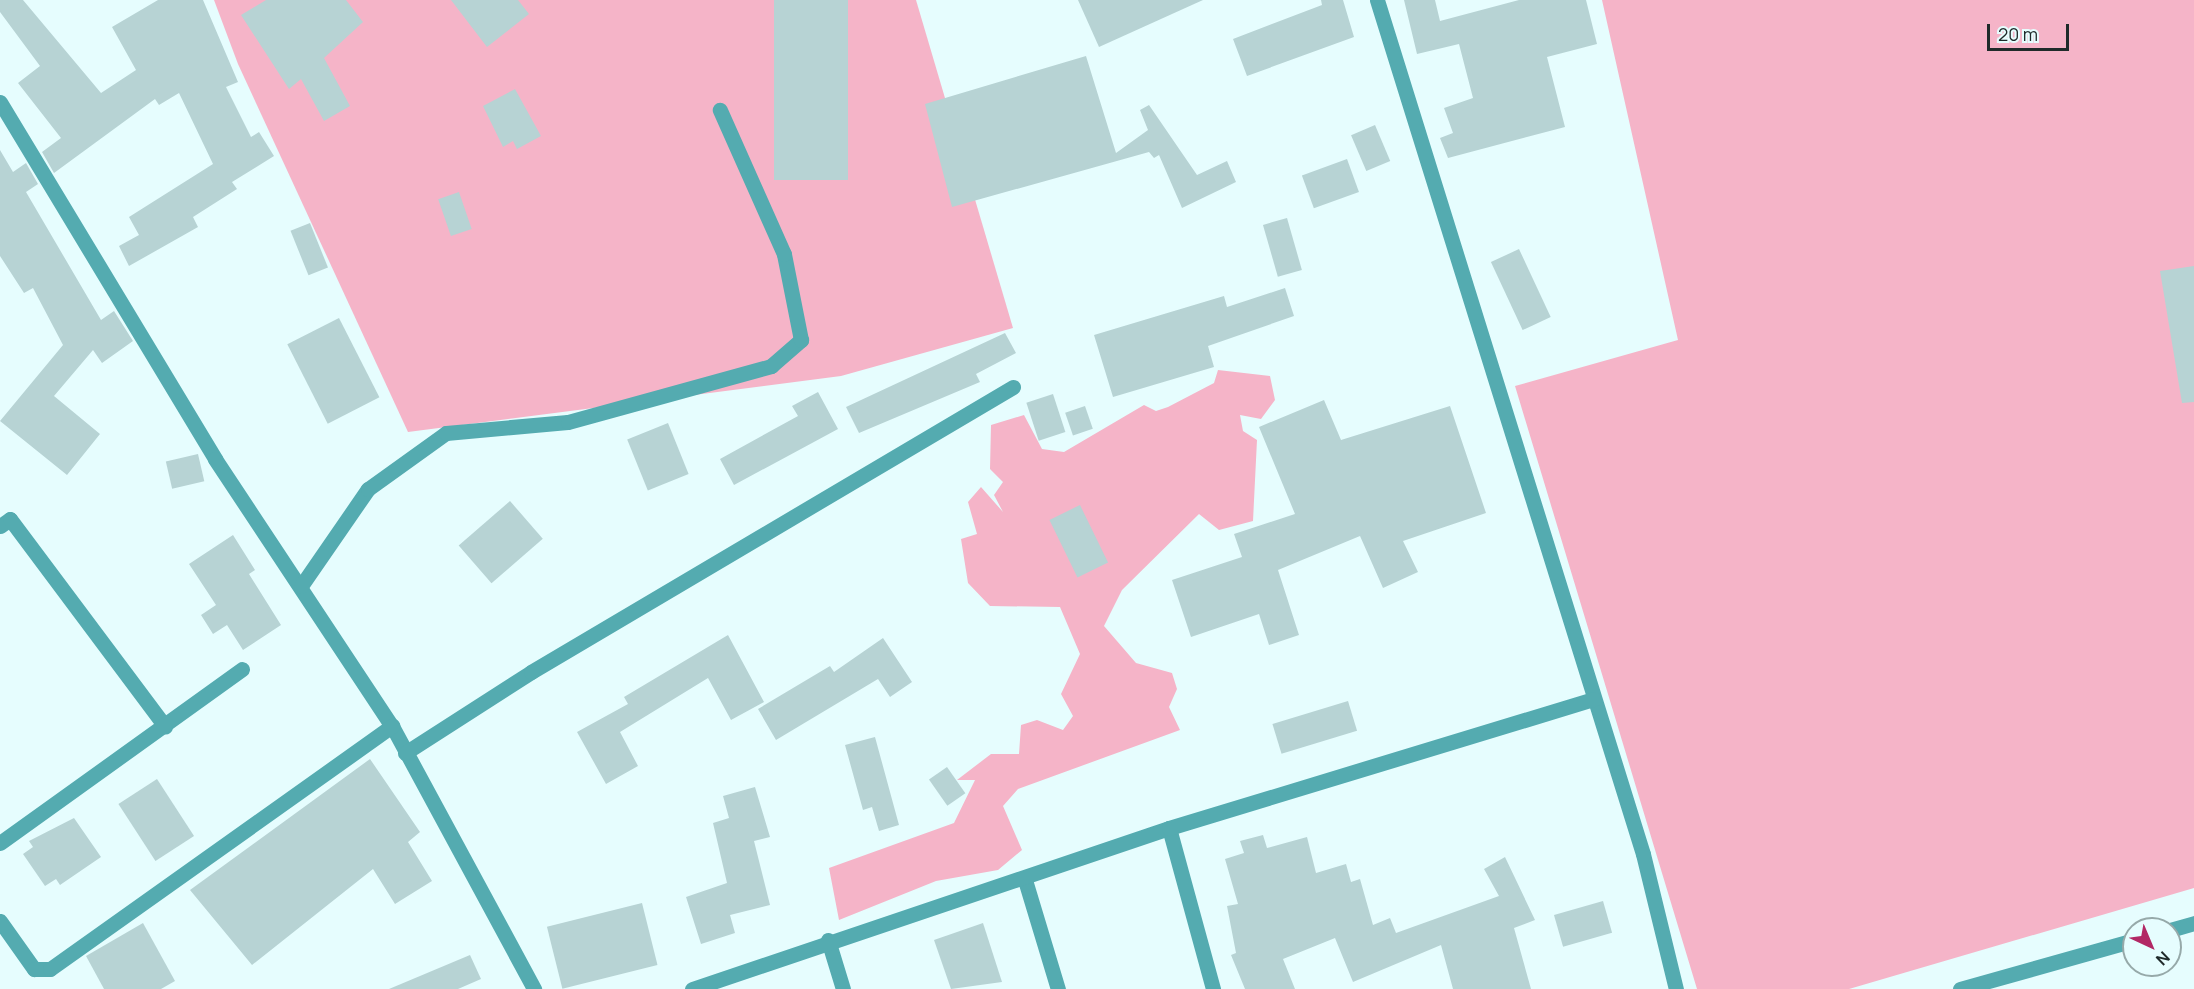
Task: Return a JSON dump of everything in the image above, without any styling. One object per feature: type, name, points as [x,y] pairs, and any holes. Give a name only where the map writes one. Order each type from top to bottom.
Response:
[{"type":"street","points":[[1377,0],[1642,854],[1676,989]]},
{"type":"street","points":[[0,102],[215,459],[392,726],[534,989]]},
{"type":"street","points":[[301,586],[368,489],[446,433],[568,422],[771,366],[801,340],[784,254],[720,110]]},
{"type":"street","points":[[405,753],[531,672],[1013,387]]},
{"type":"street","points":[[0,526],[10,519],[165,726]]},
{"type":"street","points":[[0,843],[242,669]]},
{"type":"street","points":[[692,989],[828,940],[1025,880],[1168,828],[1594,699]]},
{"type":"street","points":[[0,921],[34,969],[50,969],[392,726]]},
{"type":"street","points":[[1168,828],[1213,989]]},
{"type":"street","points":[[1025,880],[1058,989]]},
{"type":"street","points":[[828,940],[843,989]]},
{"type":"street","points":[[1960,989],[2122,943]]},
{"type":"shaded area","points":[[214,0],[916,0],[1013,328],[841,376],[408,432],[238,64]]},
{"type":"shaded area","points":[[1602,0],[2194,0],[2194,888],[1849,989],[1697,989],[1515,386],[1678,340]]},
{"type":"shaded area","points":[[1218,370],[1270,376],[1275,400],[1261,419],[1240,415],[1243,431],[1257,440],[1253,521],[1219,530],[1199,514],[1122,590],[1104,626],[1136,663],[1172,673],[1177,689],[1169,707],[1180,730],[1018,789],[1003,806],[1022,850],[998,870],[936,881],[839,920],[829,868],[954,823],[975,780],[957,780],[991,754],[1019,754],[1021,725],[1037,720],[1063,730],[1073,716],[1061,694],[1080,654],[1060,607],[990,606],[968,583],[961,539],[977,534],[968,502],[981,487],[1003,512],[994,495],[1003,482],[990,469],[991,425],[1024,415],[1042,449],[1064,452],[1144,405],[1156,411],[1214,383]]},
{"type":"building","points":[[0,0],[23,0],[101,93],[136,70],[112,27],[158,0],[203,0],[238,82],[226,87],[251,137],[259,132],[274,156],[232,182],[237,189],[193,217],[198,227],[129,266],[119,246],[139,235],[129,217],[213,164],[179,93],[159,105],[155,99],[54,173],[42,152],[61,138],[18,83],[40,66],[0,12]]},
{"type":"building","points":[[266,0],[346,0],[363,22],[324,58],[350,106],[324,121],[301,79],[289,89],[241,15]]},
{"type":"building","points":[[451,0],[518,0],[529,14],[487,47]]},
{"type":"building","points":[[774,0],[848,0],[848,180],[774,180]]},
{"type":"building","points":[[1078,0],[1203,0],[1099,47]]},
{"type":"building","points":[[1321,0],[1343,0],[1354,37],[1247,76],[1233,39],[1322,5]]},
{"type":"building","points":[[1404,0],[1435,0],[1440,21],[1519,0],[1586,0],[1597,44],[1547,57],[1565,127],[1448,158],[1440,138],[1453,133],[1444,108],[1473,98],[1459,44],[1417,54]]},
{"type":"building","points":[[1086,56],[1116,153],[1148,130],[1140,110],[1149,105],[1197,175],[1227,161],[1236,182],[1182,208],[1159,155],[1154,158],[1149,152],[952,207],[925,104]]},
{"type":"building","points":[[515,89],[541,136],[517,149],[513,141],[503,147],[483,106]]},
{"type":"building","points":[[1375,125],[1390,161],[1366,171],[1351,135]]},
{"type":"building","points":[[0,150],[13,172],[26,163],[38,184],[26,192],[101,320],[114,311],[133,341],[102,363],[93,350],[54,396],[100,434],[67,475],[0,421],[63,345],[33,288],[24,293],[0,256]]},
{"type":"building","points":[[1347,159],[1359,192],[1314,208],[1302,175]]},
{"type":"building","points":[[459,192],[472,229],[451,236],[438,199]]},
{"type":"building","points":[[1287,218],[1302,270],[1278,277],[1263,225]]},
{"type":"building","points":[[310,223],[328,268],[309,275],[291,231]]},
{"type":"building","points":[[1519,249],[1551,317],[1523,330],[1491,262]]},
{"type":"building","points":[[2194,266],[2194,402],[2182,403],[2160,271]]},
{"type":"building","points":[[1285,288],[1294,316],[1208,346],[1214,367],[1113,397],[1094,335],[1224,296],[1227,307]]},
{"type":"building","points":[[339,318],[379,397],[328,424],[287,344]]},
{"type":"building","points":[[1005,333],[1016,353],[976,374],[980,382],[859,433],[846,407]]},
{"type":"building","points":[[818,392],[838,429],[734,485],[720,459],[798,416],[792,406]]},
{"type":"building","points":[[1053,394],[1065,432],[1039,441],[1026,403]]},
{"type":"building","points":[[1324,400],[1341,440],[1450,406],[1486,513],[1403,541],[1418,572],[1383,588],[1360,536],[1278,570],[1299,635],[1269,645],[1259,614],[1191,637],[1172,580],[1242,557],[1234,534],[1295,514],[1259,427]]},
{"type":"building","points":[[1085,406],[1093,429],[1073,436],[1065,413]]},
{"type":"building","points":[[668,423],[689,474],[648,490],[627,439]]},
{"type":"building","points":[[198,454],[204,481],[172,489],[166,461]]},
{"type":"building","points":[[510,501],[543,539],[491,583],[459,546]]},
{"type":"building","points":[[1080,505],[1108,563],[1077,577],[1049,520]]},
{"type":"building","points":[[233,535],[255,570],[249,574],[281,625],[243,650],[227,625],[213,634],[201,615],[216,605],[189,564]]},
{"type":"building","points":[[728,635],[764,702],[731,720],[708,678],[620,732],[638,766],[606,784],[577,732],[628,704],[624,697]]},
{"type":"building","points":[[883,638],[912,682],[890,697],[878,679],[776,740],[758,709],[830,666],[834,672]]},
{"type":"building","points":[[1348,701],[1357,731],[1282,754],[1272,724]]},
{"type":"building","points":[[875,737],[899,825],[879,831],[872,807],[863,810],[845,745]]},
{"type":"building","points":[[370,759],[420,832],[408,842],[432,881],[395,904],[373,869],[252,965],[190,890]]},
{"type":"building","points":[[947,767],[965,793],[947,806],[929,780]]},
{"type":"building","points":[[157,779],[194,836],[155,861],[118,804]]},
{"type":"building","points":[[755,787],[770,837],[754,841],[770,905],[730,915],[735,933],[701,944],[686,897],[727,883],[713,823],[729,818],[723,796]]},
{"type":"building","points":[[74,818],[101,857],[60,885],[56,879],[45,886],[23,854],[33,847],[29,841]]},
{"type":"building","points":[[1263,835],[1267,848],[1307,837],[1316,873],[1346,864],[1351,882],[1360,879],[1373,925],[1390,918],[1396,933],[1499,896],[1484,869],[1505,857],[1535,920],[1514,928],[1531,989],[1453,989],[1441,945],[1353,982],[1335,938],[1283,959],[1295,989],[1245,989],[1231,955],[1236,953],[1227,906],[1238,904],[1225,859],[1244,853],[1240,841]]},
{"type":"building","points":[[1603,901],[1612,933],[1563,947],[1554,915]]},
{"type":"building","points":[[642,903],[657,965],[562,989],[547,927]]},
{"type":"building","points":[[143,923],[175,981],[161,989],[104,989],[86,956]]},
{"type":"building","points":[[983,923],[1002,982],[951,989],[934,940]]},
{"type":"building","points":[[470,955],[481,979],[458,989],[389,989]]}]
